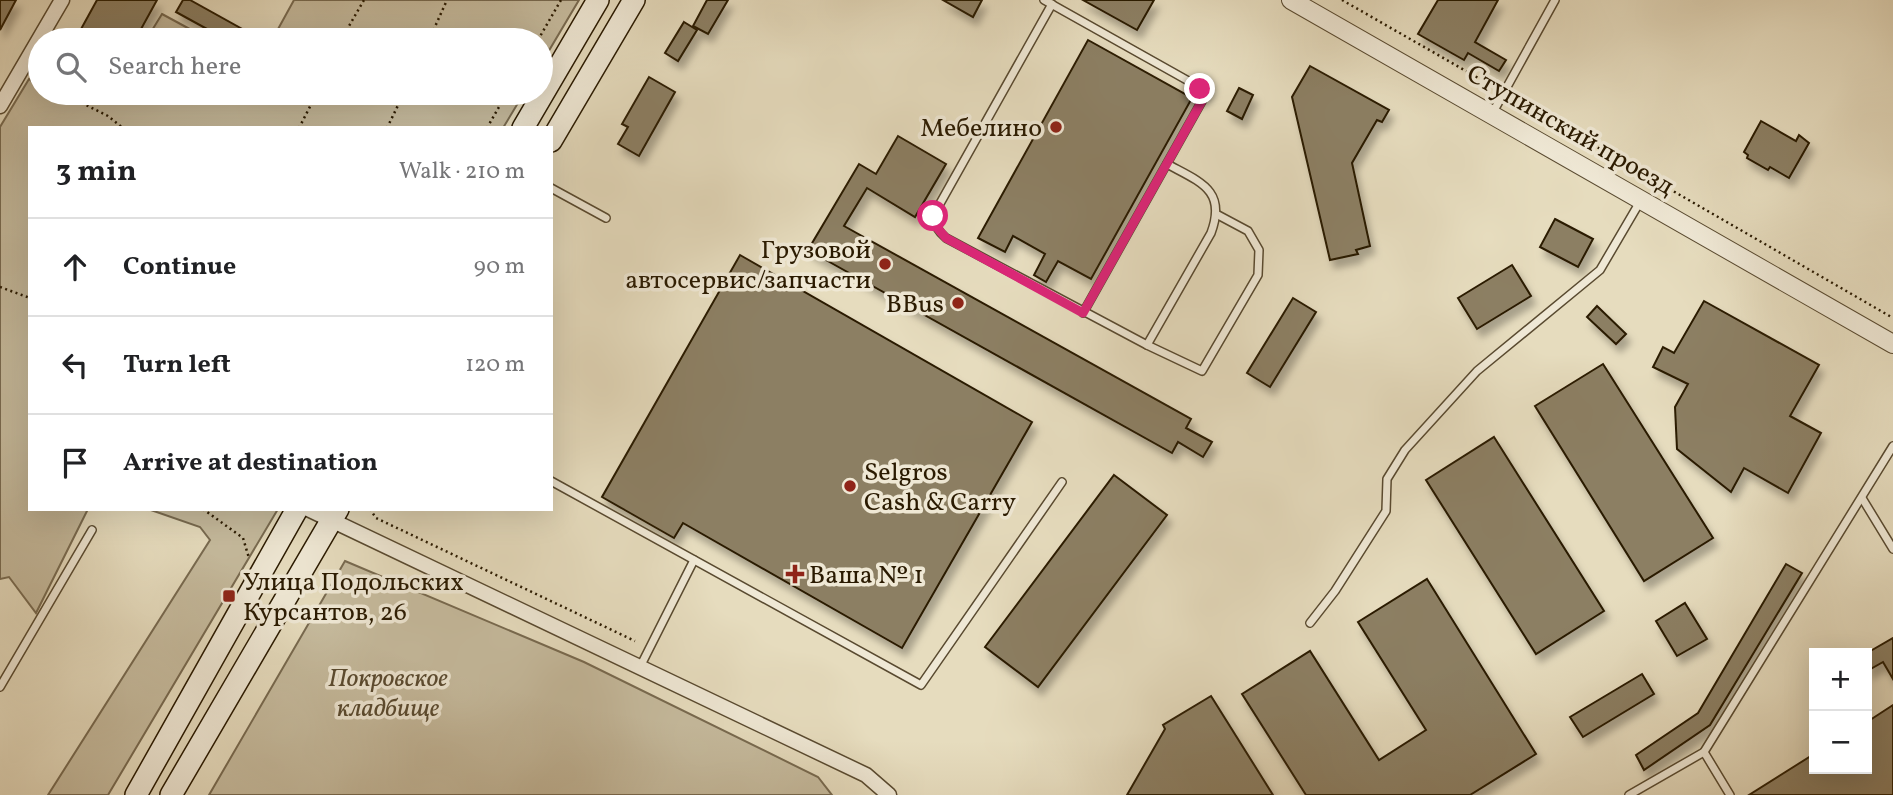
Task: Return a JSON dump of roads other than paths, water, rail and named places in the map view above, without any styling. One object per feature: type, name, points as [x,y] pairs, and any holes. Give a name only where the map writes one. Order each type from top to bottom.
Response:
[{"type":"main road","points":[[553,77],[598,0]]},
{"type":"main road","points":[[553,138],[634,0]]},
{"type":"main road","points":[[524,126],[536,105]]},
{"type":"main road","points":[[136,795],[296,511]]},
{"type":"main road","points":[[171,795],[335,515]]},
{"type":"street","points":[[46,28],[62,0]]},
{"type":"street","name":"Ступинский проезд","points":[[1291,0],[1893,344]]},
{"type":"street","points":[[0,106],[28,58]]},
{"type":"street","points":[[317,511],[335,515],[640,667],[866,775],[889,795]]},
{"type":"lane","points":[[1044,0],[1200,89],[1202,101],[1083,313]]},
{"type":"lane","points":[[1492,114],[1555,0]]},
{"type":"lane","points":[[1052,4],[933,216],[933,223],[946,238],[1083,313],[1202,371],[1258,275],[1259,250],[1248,232],[1218,215]]},
{"type":"lane","points":[[1147,345],[1211,233],[1218,215],[1214,198],[1204,184],[1167,164]]},
{"type":"lane","points":[[553,189],[606,218]]},
{"type":"lane","points":[[1310,623],[1335,592],[1386,511],[1387,478],[1405,450],[1477,371],[1600,270],[1641,200]]},
{"type":"lane","points":[[1629,795],[1704,752],[1893,446]]},
{"type":"lane","points":[[553,482],[921,685],[1062,482]]},
{"type":"lane","points":[[1863,498],[1893,548]]},
{"type":"lane","points":[[0,687],[92,530]]},
{"type":"lane","points":[[640,667],[694,560]]},
{"type":"lane","points":[[1704,752],[1730,795]]},
{"type":"place","name":"Мебелино","points":[[1056,127]]},
{"type":"place","name":"Грузовой автосервис/запчасти","points":[[885,264]]},
{"type":"place","name":"BBus","points":[[958,303]]},
{"type":"place","name":"Selgros Cash & Carry","points":[[850,486]]},
{"type":"place","name":"Ваша № 1","points":[[795,574]]},
{"type":"place","name":"Улица Подольских Курсантов, 26","points":[[229,596]]},
{"type":"park label","name":"Покровское кладбище","points":[[388,692]]}]
